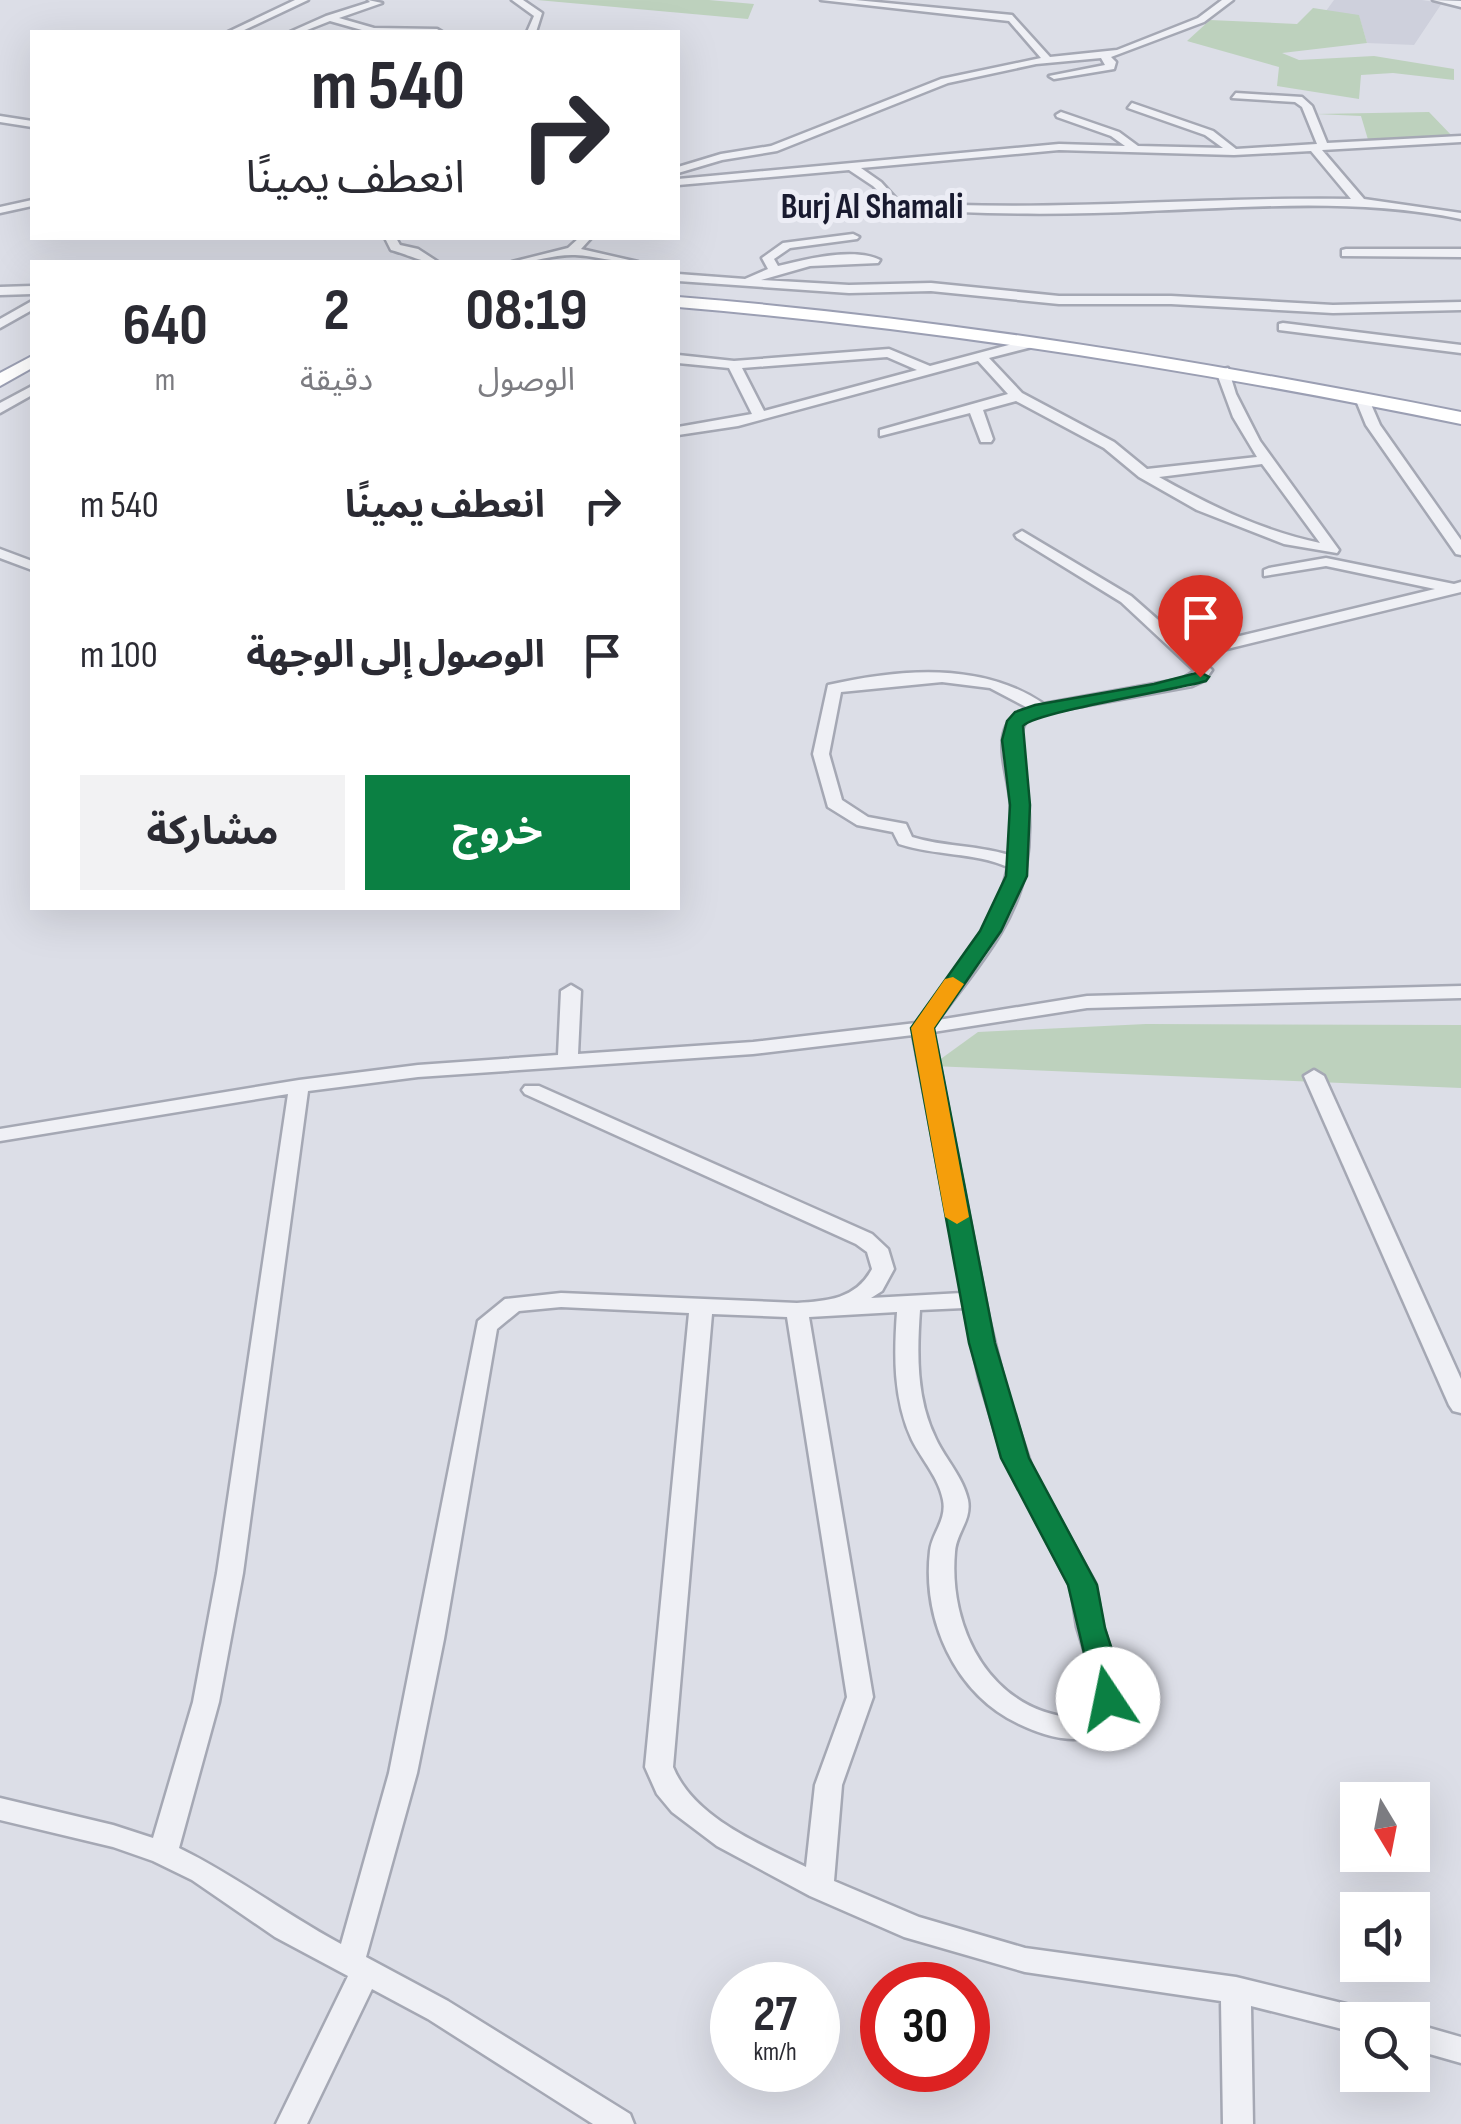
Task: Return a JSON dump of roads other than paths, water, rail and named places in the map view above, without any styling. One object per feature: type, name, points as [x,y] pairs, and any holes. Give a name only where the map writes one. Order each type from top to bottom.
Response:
[{"type":"main road","points":[[680,302],[825,314],[1223,371],[1461,418]]},
{"type":"main road","points":[[0,382],[30,362]]},
{"type":"street","points":[[237,30],[303,0]]},
{"type":"street","points":[[300,30],[377,3],[373,0]]},
{"type":"street","points":[[517,0],[538,15],[533,30]]},
{"type":"street","points":[[826,0],[1012,18],[1047,60]]},
{"type":"street","points":[[680,169],[773,148],[938,83],[1047,60],[1104,55],[1201,20],[1228,0]]},
{"type":"street","points":[[1438,0],[1461,4]]},
{"type":"street","points":[[329,18],[371,30]]},
{"type":"street","points":[[1054,76],[1110,68],[1111,62],[1104,55]]},
{"type":"street","points":[[1236,96],[1296,97],[1307,106],[1318,147],[1362,203]]},
{"type":"street","points":[[1132,106],[1210,133],[1234,152]]},
{"type":"street","points":[[1062,115],[1115,134],[1134,147]]},
{"type":"street","points":[[0,119],[30,124]]},
{"type":"street","points":[[680,182],[1059,147],[1234,152],[1461,139]]},
{"type":"street","points":[[852,167],[877,184],[896,206],[932,209],[1039,211],[1362,203],[1461,216]]},
{"type":"street","points":[[0,210],[30,203]]},
{"type":"street","points":[[774,269],[768,258],[787,244],[853,237]]},
{"type":"street","points":[[393,240],[395,248],[428,260]]},
{"type":"street","points":[[572,250],[583,240]]},
{"type":"street","points":[[527,260],[572,250],[622,260]]},
{"type":"street","points":[[1346,253],[1461,253]]},
{"type":"street","points":[[748,281],[774,269],[836,258],[874,260]]},
{"type":"street","points":[[680,278],[849,289],[931,286],[1059,300],[1171,300],[1333,308],[1461,306]]},
{"type":"street","points":[[0,290],[30,290]]},
{"type":"street","points":[[0,324],[30,306]]},
{"type":"street","points":[[1283,327],[1461,349]]},
{"type":"street","points":[[680,431],[722,426],[1032,343]]},
{"type":"street","points":[[680,359],[734,365],[876,353],[907,359],[928,370]]},
{"type":"street","points":[[980,356],[1017,396],[1108,445],[1144,474],[1184,498],[1303,546],[1332,550],[1264,460],[1226,390],[1223,371]]},
{"type":"street","points":[[734,365],[760,416]]},
{"type":"street","points":[[0,409],[30,391]]},
{"type":"street","points":[[885,433],[1017,396]]},
{"type":"street","points":[[1362,398],[1372,425],[1461,551]]},
{"type":"street","points":[[976,410],[986,439]]},
{"type":"street","points":[[1144,474],[1264,460]]},
{"type":"street","points":[[910,1306],[906,1388],[918,1428],[956,1502],[952,1530],[942,1547],[944,1581],[962,1654],[984,1687],[1026,1715],[1064,1730],[1083,1729],[1102,1710],[1108,1699],[1108,1684],[1090,1628],[1083,1585],[1015,1458],[982,1343],[922,1028],[1008,900],[1018,865],[1020,805],[1012,740],[1014,725],[1021,716],[1186,683],[1200,677],[1204,670],[1190,653],[1126,599],[1022,535]]},
{"type":"street","points":[[0,553],[30,565]]},
{"type":"street","points":[[1269,573],[1326,562],[1459,589]]},
{"type":"street","points":[[1190,653],[1459,589]]},
{"type":"street","points":[[1018,865],[1004,857],[957,848],[922,847],[905,840],[900,828],[863,821],[834,803],[821,754],[834,688],[875,680],[962,678],[1025,696],[1041,709]]},
{"type":"street","points":[[568,1064],[571,991]]},
{"type":"street","points":[[0,1135],[298,1086],[418,1071],[568,1064],[753,1048],[1101,1001],[1461,992]]},
{"type":"street","points":[[1314,1076],[1461,1404]]},
{"type":"street","points":[[163,1853],[206,1702],[230,1573],[298,1086]]},
{"type":"street","points":[[532,1090],[864,1239],[877,1249],[883,1269],[874,1286],[840,1308]]},
{"type":"street","points":[[291,2124],[357,1968],[432,1639],[486,1326],[514,1304],[535,1302],[797,1310],[974,1300]]},
{"type":"street","points":[[701,1308],[659,1767],[662,1782],[679,1805],[820,1888],[914,1928],[995,1953],[1236,1990],[1340,2016]]},
{"type":"street","points":[[797,1310],[860,1697],[855,1722],[833,1766],[822,1814],[820,1888]]},
{"type":"street","points":[[0,1809],[114,1836],[202,1872],[286,1928],[438,2010],[619,2124]]},
{"type":"street","points":[[1236,1990],[1238,2124]]},
{"type":"street","points":[[1430,2041],[1461,2050]]},
{"type":"district","name":"Burj Al Shamali","points":[[872,206]]}]
